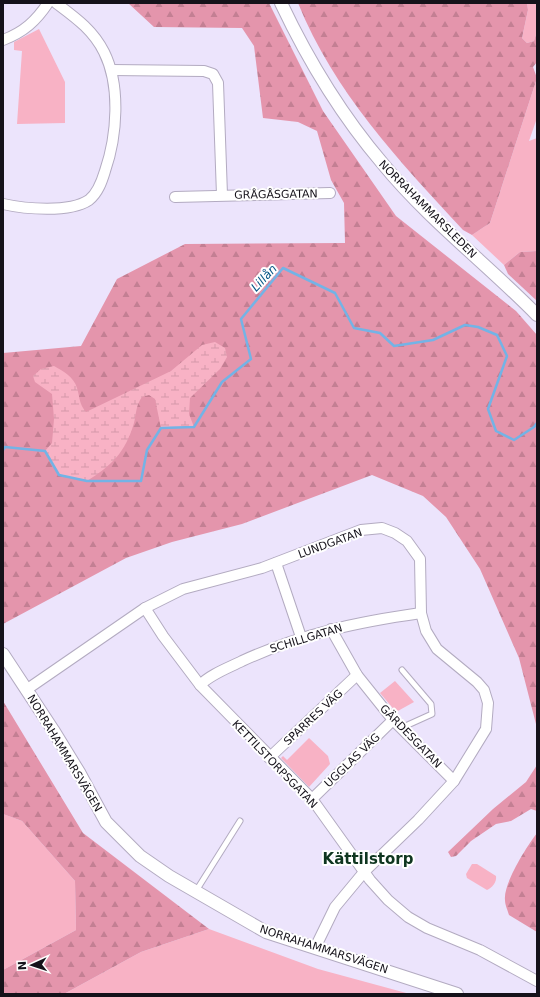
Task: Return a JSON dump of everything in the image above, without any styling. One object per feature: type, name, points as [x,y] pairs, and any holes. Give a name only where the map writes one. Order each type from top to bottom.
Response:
[{"type":"street","points":[[3,40],[15,36],[30,26],[48,3]]},
{"type":"street","points":[[3,204],[40,209],[81,204],[90,200],[101,185],[114,141],[116,118],[111,70],[105,53],[96,38],[84,24],[56,3]]},
{"type":"street","name":"NORRAHAMMARSLEDEN","points":[[281,3],[325,84],[362,138],[384,165],[457,239],[537,315]]},
{"type":"street","name":"NORRAHAMMARSLEDEN","points":[[288,3],[295,31]]},
{"type":"street","points":[[111,70],[204,71],[213,74],[218,83],[222,195]]},
{"type":"street","name":"GRÅGÅSGATAN","points":[[175,197],[330,193]]},
{"type":"street","name":"LUNDGATAN","points":[[26,690],[144,608],[183,589],[276,563],[361,530],[382,528],[395,533],[407,541],[420,559],[421,613],[426,631],[437,649],[477,682],[484,690],[488,703],[486,729],[454,781],[418,820],[364,872],[335,907],[314,948]]},
{"type":"street","points":[[276,563],[301,637]]},
{"type":"street","name":"KETTILSTORPSGATAN","points":[[144,608],[162,636],[200,685],[269,758],[312,799],[364,872],[388,900],[408,917],[427,928],[480,950],[537,981]]},
{"type":"street","name":"SCHILLGATAN","points":[[200,685],[206,679],[237,663],[272,647],[301,637],[374,619],[421,613]]},
{"type":"street","name":"GÄRDESGATAN","points":[[331,629],[357,675],[393,720],[454,781]]},
{"type":"street","name":"NORRAHAMMARSVÄGEN","points":[[4,659],[26,690],[80,774],[106,822],[140,856],[195,892],[266,932],[457,994]]},
{"type":"street","name":"SPARRES VÄG","points":[[269,758],[357,675]]},
{"type":"street","name":"UGGLAS VÄG","points":[[312,799],[393,720]]},
{"type":"lane","points":[[401,728],[432,714],[433,710],[431,704],[402,670]]},
{"type":"lane","points":[[195,892],[240,821]]},
{"type":"green space","points":[[128,3],[269,3],[323,111],[396,216],[516,311],[537,335],[537,728],[519,658],[480,569],[446,517],[423,496],[372,475],[242,524],[172,542],[126,558],[3,624],[3,449],[5,447],[3,444],[3,353],[81,346],[117,279],[185,244],[345,243],[344,203],[331,180],[317,131],[298,122],[263,118],[254,46],[242,28],[154,27]]},
{"type":"green space","points":[[298,3],[527,3],[528,10],[522,38],[527,43],[534,41],[537,31],[537,62],[533,67],[537,78],[490,223],[472,235],[463,230],[415,178],[349,96],[313,35]]},
{"type":"green space","points":[[527,3],[537,3],[537,31],[534,41],[527,43],[522,38],[528,10]]},
{"type":"green space","points":[[39,29],[65,82],[65,123],[17,124],[22,51],[14,50],[14,42]]},
{"type":"green space","points":[[537,78],[537,118],[529,141],[537,138],[537,251],[520,252],[504,265],[472,235],[490,223]]},
{"type":"green space","points":[[537,251],[537,301],[508,274],[504,265],[520,252]]},
{"type":"green space","points":[[215,342],[225,348],[227,357],[220,369],[190,398],[189,414],[194,427],[161,428],[155,399],[149,395],[142,397],[137,406],[134,423],[126,442],[122,450],[110,464],[87,481],[59,475],[45,451],[52,443],[54,419],[52,394],[35,382],[33,376],[41,369],[54,366],[71,378],[76,384],[81,404],[86,412],[171,371],[202,345]]},
{"type":"green space","points":[[395,681],[414,702],[396,712],[380,693]]},
{"type":"green space","points":[[3,701],[83,833],[209,929],[141,952],[64,994],[3,994],[3,970],[76,930],[75,881],[22,821],[3,814]]},
{"type":"green space","points":[[309,738],[328,756],[330,764],[309,787],[281,758],[283,756],[287,760]]},
{"type":"green space","points":[[537,765],[537,811],[531,809],[511,821],[496,824],[471,841],[456,856],[451,857],[448,852],[493,809],[526,782]]},
{"type":"green space","points":[[3,814],[22,821],[75,881],[76,930],[3,970]]},
{"type":"green space","points":[[537,833],[537,932],[509,915],[506,906],[505,893],[522,856]]},
{"type":"green space","points":[[472,864],[477,864],[496,876],[495,883],[491,888],[487,890],[467,878],[466,874]]},
{"type":"green space","points":[[209,929],[318,969],[410,994],[64,994],[141,952]]},
{"type":"waterway","name":"Lillån","points":[[3,450],[5,447],[45,451],[59,475],[87,481],[141,481],[147,450],[161,428],[194,427],[222,382],[251,359],[241,319],[283,268],[335,293],[354,328],[380,333],[394,346],[433,340],[465,325],[478,327],[497,335],[507,356],[488,409],[496,431],[514,440],[534,427],[537,423]]},
{"type":"district","name":"Kättilstorp","points":[[368,859]]}]
